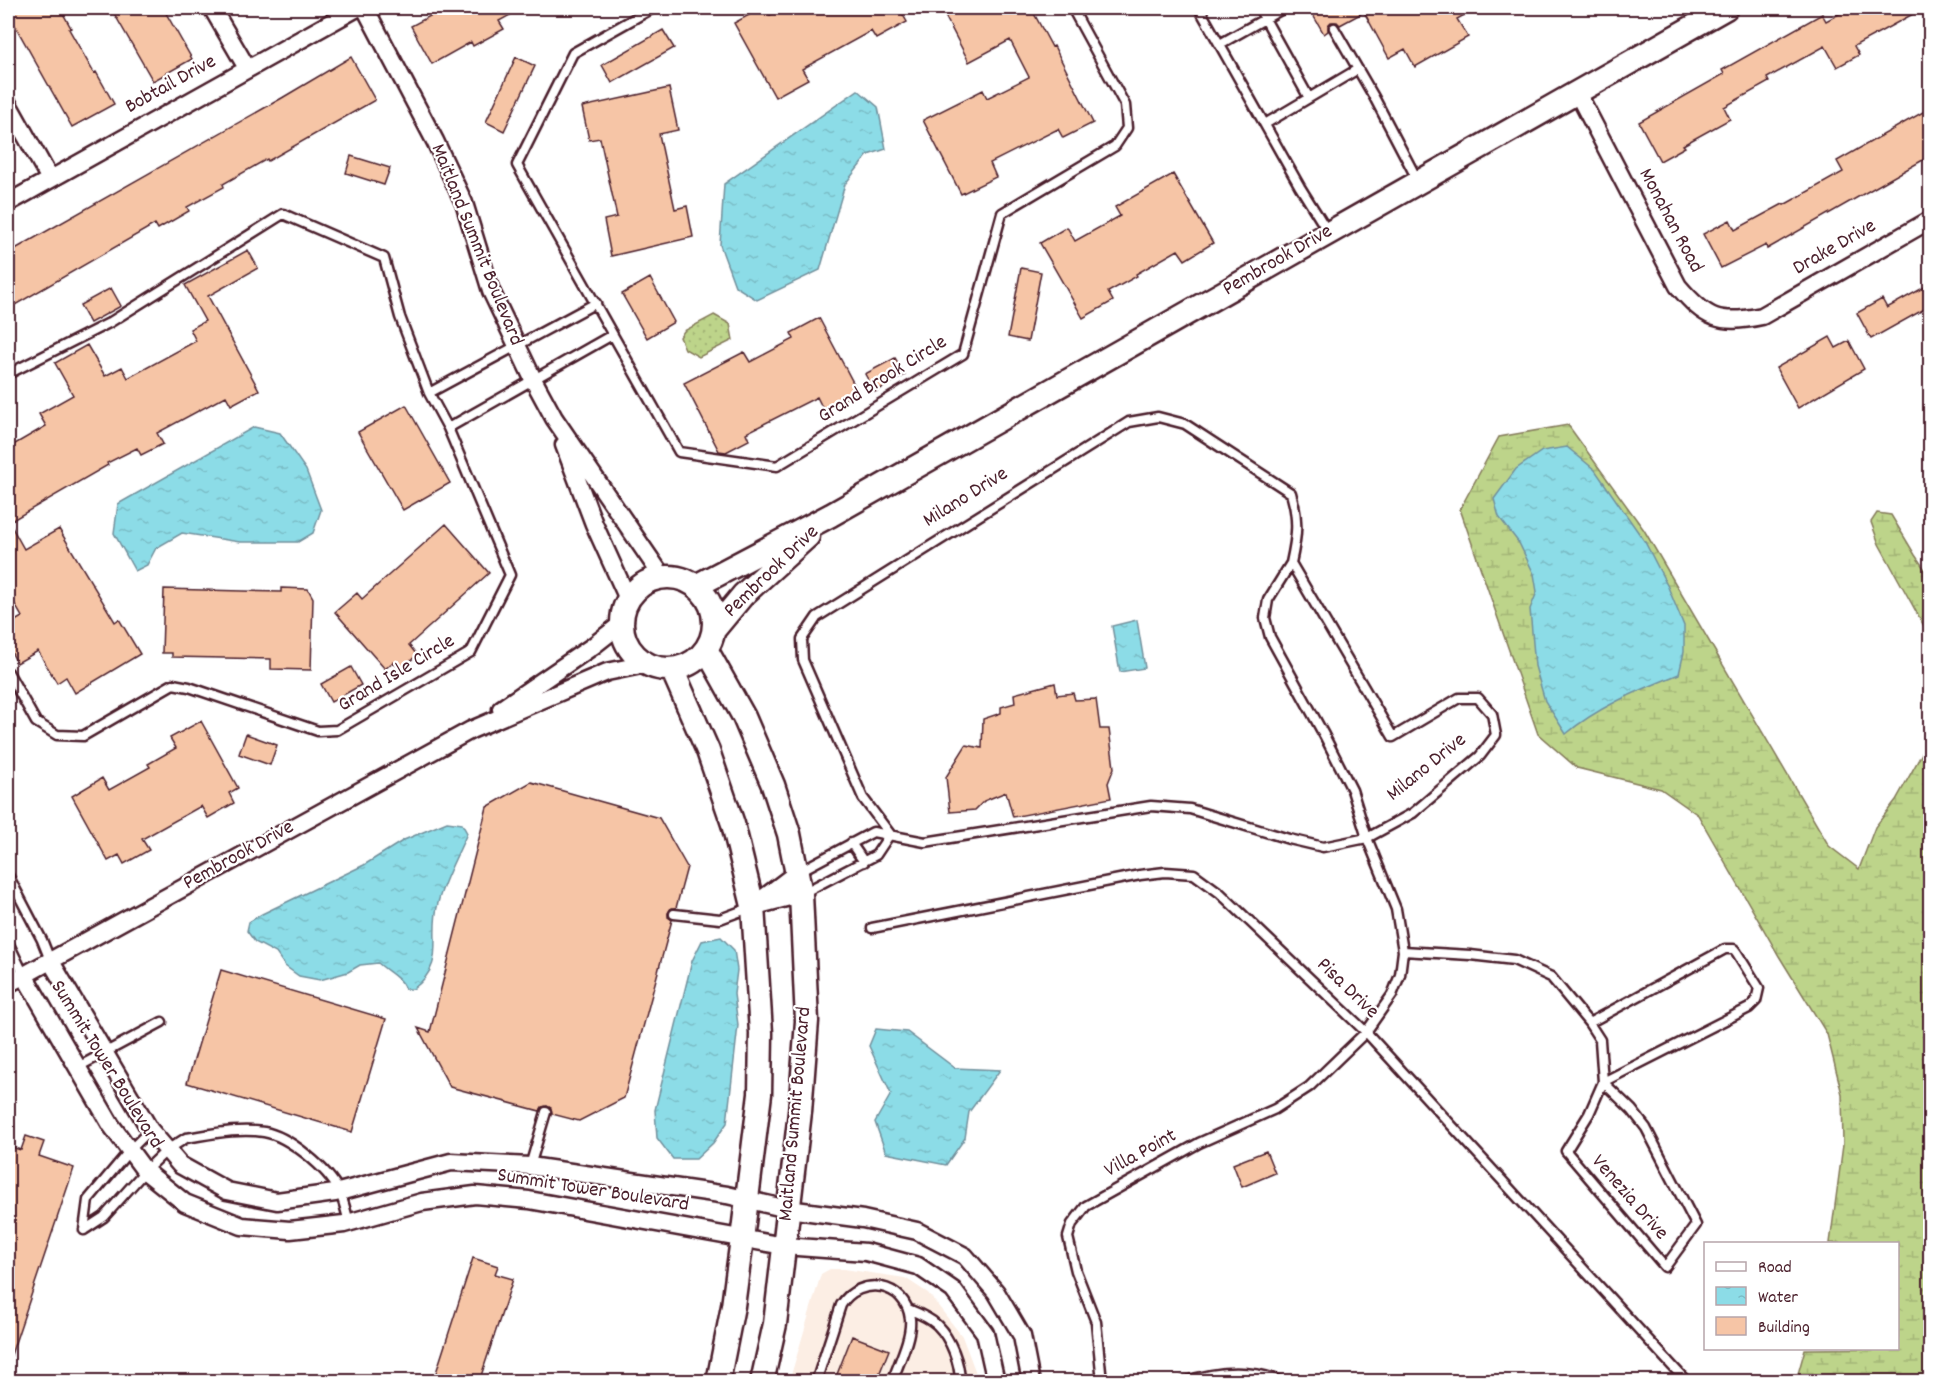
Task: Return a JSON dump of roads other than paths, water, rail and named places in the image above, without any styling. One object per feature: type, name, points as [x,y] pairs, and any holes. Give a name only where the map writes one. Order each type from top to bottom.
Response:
[{"type":"street","points":[[212,8],[247,68]]},
{"type":"street","name":"Bobtail Drive","points":[[8,203],[357,8]]},
{"type":"street","name":"Maitland Summit Boulevard","points":[[366,8],[435,141],[464,203],[491,291],[534,381],[554,418],[662,576]]},
{"type":"street","name":"Pembrook Drive","points":[[696,586],[831,514],[1329,233],[1576,92],[1700,17],[1726,8]]},
{"type":"street","name":"Monahan Road","points":[[1576,92],[1678,286],[1694,305],[1714,318],[1738,321],[1762,316]]},
{"type":"street","points":[[8,104],[50,179]]},
{"type":"street","name":"Drake Drive","points":[[1762,316],[1930,220]]},
{"type":"street","name":"Maitland Summit Boulevard","points":[[554,418],[594,524],[628,599]]},
{"type":"street","name":"Pembrook Drive","points":[[710,639],[743,595],[831,514]]},
{"type":"street","points":[[662,576],[682,578],[696,586],[707,597],[713,612],[710,639],[688,664],[672,669],[662,669],[646,664],[633,653],[625,640],[621,624],[628,599],[647,581],[662,576]]},
{"type":"street","name":"Pembrook Drive","points":[[471,730],[593,646],[621,624]]},
{"type":"street","name":"Maitland Summit Boulevard","points":[[710,639],[773,785],[789,834],[800,883],[807,1022],[800,1112],[775,1324],[762,1382]]},
{"type":"street","name":"Pembrook Drive","points":[[8,984],[471,730],[606,672],[646,664]]},
{"type":"street","name":"Maitland Summit Boulevard","points":[[672,669],[708,751],[733,824],[753,906],[761,1033],[760,1094],[733,1306],[718,1382]]},
{"type":"street","name":"Milano Drive","points":[[753,906],[800,883]]},
{"type":"street","name":"Summit Tower Boulevard","points":[[50,960],[150,1130],[180,1165],[227,1191],[277,1202],[340,1192],[451,1162],[530,1167],[747,1198],[788,1209],[863,1219],[918,1231],[965,1256],[996,1292],[1022,1336],[1031,1382]]},
{"type":"street","name":"Summit Tower Boulevard","points":[[24,975],[111,1125],[146,1171],[185,1203],[242,1226],[290,1230],[349,1222],[422,1202],[475,1195],[529,1200],[784,1246],[866,1252],[918,1266],[953,1290],[984,1332],[996,1382]]},
{"type":"lane","name":"Grand Brook Circle","points":[[653,8],[573,53],[517,165],[679,452],[777,466],[963,354],[1002,213],[1114,146],[1127,128],[1125,105],[1072,8]]},
{"type":"lane","points":[[1199,8],[1329,233]]},
{"type":"lane","points":[[1259,8],[1309,98]]},
{"type":"lane","points":[[1220,44],[1284,8]]},
{"type":"lane","points":[[1334,28],[1418,182]]},
{"type":"lane","points":[[1265,124],[1358,69]]},
{"type":"lane","name":"Grand Isle Circle","points":[[8,374],[109,323],[283,214],[384,258],[400,317],[429,393],[448,428],[510,575],[471,652],[337,730],[318,731],[189,687],[173,684],[83,736],[57,735],[36,722],[8,672]]},
{"type":"lane","points":[[429,393],[596,303]]},
{"type":"lane","points":[[448,428],[612,335]]},
{"type":"lane","name":"Milano Drive","points":[[890,834],[863,798],[803,660],[802,639],[817,617],[1129,422],[1158,417],[1185,424],[1291,493],[1297,514],[1297,538],[1291,563],[1268,600],[1265,618],[1270,637],[1352,790],[1396,909],[1403,951],[1400,975],[1392,995],[1366,1032]]},
{"type":"lane","name":"Milano Drive","points":[[800,883],[851,843],[873,832],[925,842],[1151,806],[1190,809],[1323,846],[1368,838],[1413,813],[1480,756],[1496,735],[1492,714],[1478,698],[1459,698],[1393,737],[1291,563]]},
{"type":"lane","name":"Milano Drive","points":[[800,883],[864,862],[876,855],[890,834]]},
{"type":"lane","points":[[851,843],[864,862]]},
{"type":"lane","name":"Pisa Drive","points":[[872,928],[1140,875],[1165,872],[1194,874],[1220,892],[1366,1032],[1687,1380],[1686,1382]]},
{"type":"lane","points":[[8,875],[50,960]]},
{"type":"lane","points":[[674,914],[720,919],[753,906]]},
{"type":"lane","points":[[8,942],[24,975]]},
{"type":"lane","points":[[1589,1023],[1725,949],[1734,949],[1759,988],[1756,1001],[1749,1008],[1603,1082]]},
{"type":"lane","name":"Venezia Drive","points":[[1403,951],[1514,960],[1551,977],[1600,1040],[1603,1082],[1589,1114],[1566,1151],[1665,1267],[1696,1225],[1646,1128],[1632,1110],[1603,1082]]},
{"type":"lane","points":[[78,1067],[162,1022]]},
{"type":"lane","name":"Villa Point","points":[[1102,1382],[1096,1322],[1076,1271],[1068,1237],[1072,1224],[1086,1206],[1199,1143],[1275,1109],[1309,1087],[1366,1032]]},
{"type":"lane","points":[[530,1167],[546,1112]]},
{"type":"lane","points":[[150,1130],[88,1200],[84,1230],[104,1217],[167,1150],[186,1138],[235,1131],[267,1132],[301,1149],[325,1171],[340,1192],[349,1222]]},
{"type":"lane","points":[[816,1382],[841,1305],[854,1290],[864,1286],[877,1286],[890,1290],[901,1298],[908,1310],[910,1331],[892,1382]]},
{"type":"lane","points":[[908,1310],[937,1325],[951,1346],[960,1370],[960,1382]]},
{"type":"lane","points":[[1184,1382],[1209,1373],[1246,1372],[1283,1382]]},
{"type":"water","points":[[858,90],[878,107],[886,149],[868,155],[845,184],[820,270],[757,300],[735,286],[720,245],[724,184]]},
{"type":"water","points":[[254,427],[280,433],[306,470],[321,510],[313,533],[298,542],[240,542],[182,533],[156,548],[147,565],[135,571],[114,533],[118,504]]},
{"type":"water","points":[[1567,447],[1595,470],[1645,542],[1668,587],[1684,626],[1684,652],[1679,674],[1606,707],[1566,734],[1545,701],[1535,666],[1530,609],[1537,592],[1534,574],[1519,543],[1499,517],[1494,499],[1516,469],[1542,451]]},
{"type":"water","points":[[1137,620],[1145,668],[1120,672],[1112,626]]},
{"type":"water","points":[[447,822],[462,824],[467,833],[440,895],[435,916],[434,960],[424,979],[413,989],[405,989],[397,978],[378,963],[360,965],[348,972],[320,980],[299,976],[285,966],[276,953],[255,942],[247,931],[249,922],[262,914],[364,865],[404,840]]},
{"type":"water","points":[[721,937],[734,950],[737,970],[734,994],[738,1025],[727,1123],[713,1143],[696,1159],[673,1159],[657,1138],[655,1110],[692,961],[702,941]]},
{"type":"water","points":[[876,1029],[907,1032],[955,1068],[1000,1070],[969,1112],[965,1138],[946,1165],[886,1153],[875,1122],[891,1094],[869,1046]]}]
